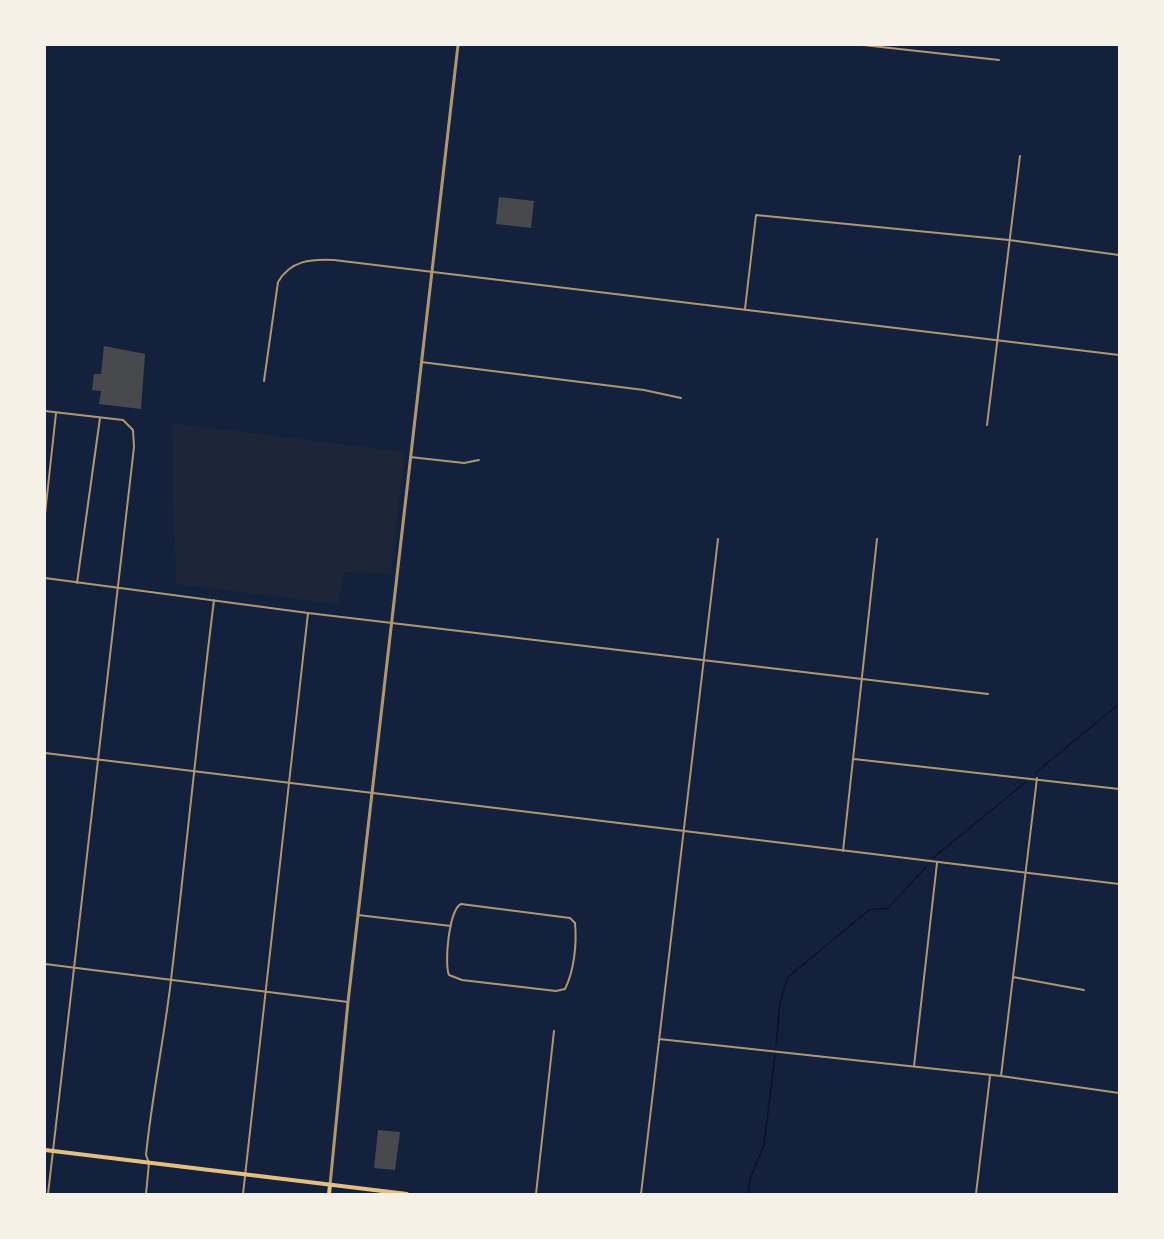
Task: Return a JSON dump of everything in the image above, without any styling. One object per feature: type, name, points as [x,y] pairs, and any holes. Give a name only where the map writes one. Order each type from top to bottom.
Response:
[{"type":"main road","points":[[45,1150],[407,1194]]},
{"type":"main road","points":[[329,1194],[330,1185]]},
{"type":"street","points":[[330,1185],[348,1002],[458,45]]},
{"type":"street","points":[[863,45],[999,60]]},
{"type":"street","points":[[987,425],[1020,156]]},
{"type":"street","points":[[745,309],[756,215],[1009,240],[1119,255]]},
{"type":"street","points":[[264,381],[278,282],[283,274],[295,265],[310,259],[334,260],[1119,355]]},
{"type":"street","points":[[421,362],[644,390],[681,398]]},
{"type":"street","points":[[45,411],[123,420],[133,430],[134,447],[48,1194]]},
{"type":"street","points":[[45,514],[57,412]]},
{"type":"street","points":[[77,583],[100,418]]},
{"type":"street","points":[[410,457],[464,463],[479,460]]},
{"type":"street","points":[[843,851],[877,538]]},
{"type":"street","points":[[641,1194],[718,539]]},
{"type":"street","points":[[45,578],[309,613],[988,694]]},
{"type":"street","points":[[146,1194],[149,1163],[146,1155],[153,1089],[160,1059],[171,980],[214,600]]},
{"type":"street","points":[[243,1194],[309,613]]},
{"type":"street","points":[[45,753],[1119,884]]},
{"type":"street","points":[[854,759],[1119,789]]},
{"type":"street","points":[[1001,1076],[1037,778]]},
{"type":"street","points":[[914,1066],[938,862]]},
{"type":"street","points":[[461,904],[570,918],[575,923],[576,930],[570,980],[564,989],[556,991],[454,978],[447,970],[451,926],[452,912],[461,904]]},
{"type":"street","points":[[358,915],[451,926]]},
{"type":"street","points":[[45,964],[348,1002]]},
{"type":"street","points":[[1013,977],[1084,990]]},
{"type":"street","points":[[537,1194],[554,1031]]},
{"type":"street","points":[[659,1039],[1001,1076],[1119,1093]]},
{"type":"street","points":[[976,1194],[990,1076]]},
{"type":"shaded area","points":[[172,423],[405,452],[391,574],[344,572],[338,604],[176,584]]},
{"type":"building","points":[[499,197],[534,201],[531,228],[496,224]]},
{"type":"building","points":[[104,346],[145,354],[141,409],[99,404],[101,391],[92,390],[94,374],[101,374]]},
{"type":"building","points":[[378,1130],[400,1132],[395,1170],[374,1168]]},
{"type":"waterway","points":[[1035,773],[1119,704]]},
{"type":"waterway","points":[[934,857],[1026,782]]},
{"type":"waterway","points":[[776,1045],[780,1002],[788,977],[869,910],[888,908],[927,866]]},
{"type":"waterway","points":[[748,1194],[750,1179],[764,1145],[775,1055]]}]
